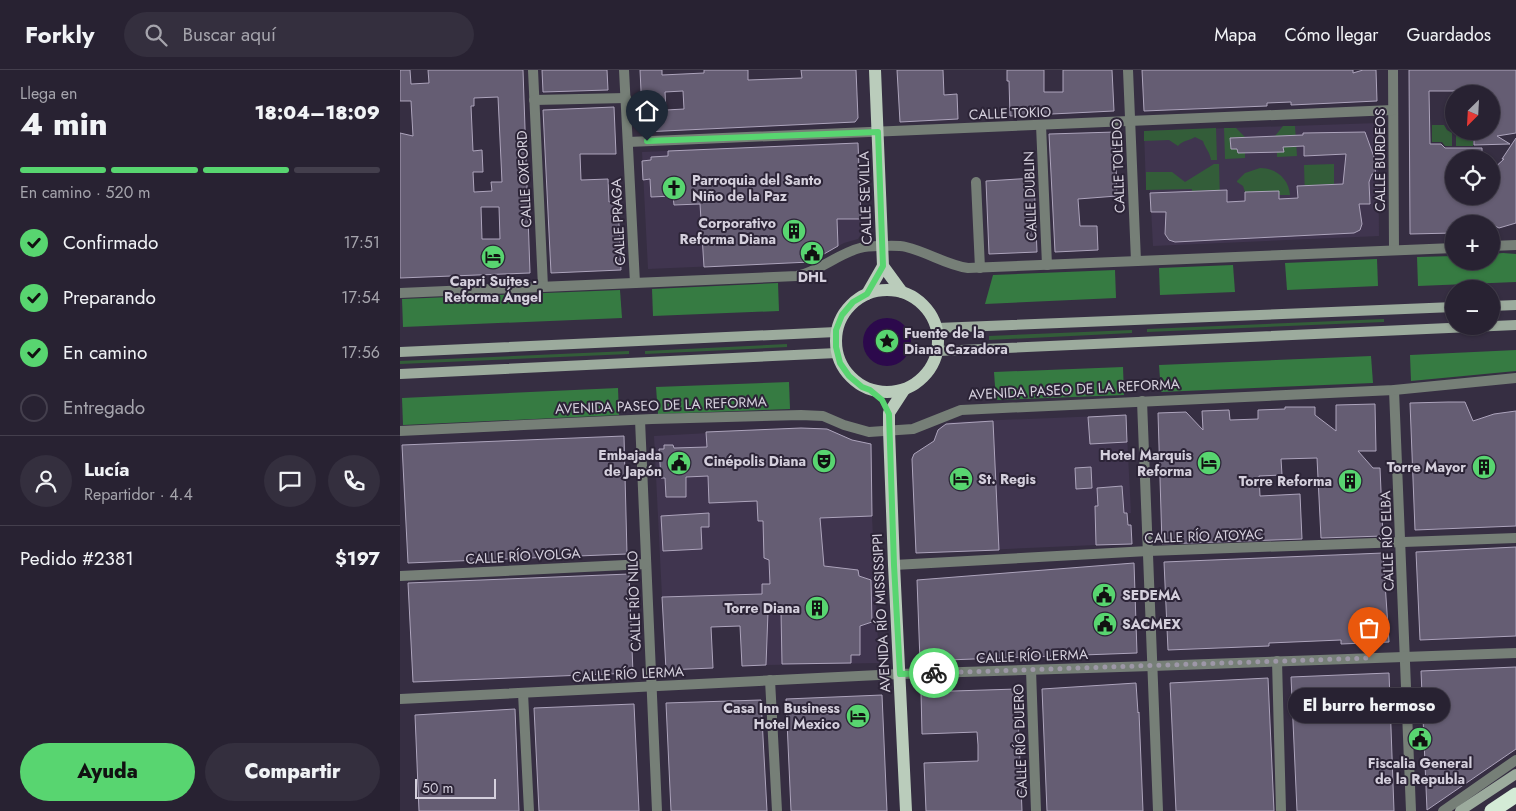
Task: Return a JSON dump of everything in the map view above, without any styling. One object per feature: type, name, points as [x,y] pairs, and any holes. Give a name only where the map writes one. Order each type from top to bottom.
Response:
[{"type":"highway","points":[[1492,811],[1516,795]]},
{"type":"main road","name":"CALLE SEVILLA","points":[[875,70],[883,266]]},
{"type":"main road","points":[[867,294],[883,266],[902,292]]},
{"type":"main road","points":[[884,290],[902,292],[918,299],[930,312],[937,328],[939,345],[935,362],[925,377],[911,388],[894,393],[870,390],[862,387],[849,376],[840,363],[836,347],[836,332],[842,315],[853,302],[867,294],[884,290]]},
{"type":"main road","points":[[1500,306],[1516,305]]},
{"type":"main road","points":[[937,328],[1445,307]]},
{"type":"main road","points":[[938,351],[1516,325]]},
{"type":"main road","points":[[400,352],[836,332]]},
{"type":"main road","points":[[400,374],[837,354]]},
{"type":"main road","points":[[870,390],[882,400],[889,414]]},
{"type":"main road","points":[[889,414],[904,390]]},
{"type":"main road","name":"AVENIDA RÍO MISSISSIPPI","points":[[889,414],[906,811]]},
{"type":"main road","points":[[1460,811],[1516,774]]},
{"type":"street","name":"CALLE OXFORD","points":[[533,70],[543,287]]},
{"type":"street","name":"CALLE PRAGA","points":[[624,70],[635,283]]},
{"type":"street","name":"CALLE TOLEDO","points":[[1128,70],[1136,261]]},
{"type":"street","name":"CALLE BURDEOS","points":[[1393,70],[1394,250]]},
{"type":"street","points":[[534,100],[626,98]]},
{"type":"street","name":"CALLE TOKIO","points":[[628,142],[1393,110]]},
{"type":"street","name":"CALLE DUBLIN","points":[[1041,125],[1047,265]]},
{"type":"street","points":[[976,182],[980,268]]},
{"type":"street","points":[[1500,246],[1516,245]]},
{"type":"street","points":[[400,293],[797,276],[820,268],[850,251],[862,247],[882,246],[907,247],[957,267],[980,268],[1445,248]]},
{"type":"street","name":"AVENIDA PASEO DE LA REFORMA","points":[[400,431],[801,415],[823,416],[869,432],[913,429],[961,410],[1394,390],[1516,378]]},
{"type":"street","name":"CALLE RÍO ELBA","points":[[1394,390],[1411,811]]},
{"type":"street","points":[[1142,401],[1158,811]]},
{"type":"street","name":"CALLE RÍO NILO","points":[[640,420],[657,811]]},
{"type":"street","name":"CALLE RÍO ATOYAC","points":[[894,565],[1148,551],[1516,538]]},
{"type":"street","name":"CALLE RÍO VOLGA","points":[[400,576],[646,564]]},
{"type":"street","name":"CALLE RÍO LERMA","points":[[400,699],[900,674],[1516,653]]},
{"type":"street","points":[[1277,661],[1281,811]]},
{"type":"street","name":"CALLE RÍO DUERO","points":[[1032,670],[1036,811]]},
{"type":"street","points":[[770,680],[777,811]]},
{"type":"street","points":[[523,693],[528,811]]},
{"type":"street","points":[[1443,811],[1516,760]]},
{"type":"shaded area","points":[[1378,123],[1379,236],[1153,246],[1150,190],[1146,189],[1144,131]]},
{"type":"shaded area","points":[[858,143],[861,234],[858,239],[844,243],[807,262],[648,269],[642,152]]},
{"type":"shaded area","name":"Fuente de la Diana Cazadora","points":[[882,318],[892,318],[901,322],[907,328],[910,333],[910,351],[901,362],[892,366],[882,366],[873,362],[867,356],[863,347],[863,337],[867,328],[873,322]]},
{"type":"shaded area","points":[[1126,415],[1131,513],[1095,514],[1096,545],[916,553],[912,459],[917,452],[934,441],[941,426],[951,422]]},
{"type":"shaded area","points":[[801,428],[827,429],[852,440],[871,444],[872,516],[879,663],[766,665],[762,594],[662,597],[654,436]]},
{"type":"green space","points":[[1432,125],[1444,125],[1445,140],[1452,140],[1452,146],[1445,146],[1442,142],[1432,142]]},
{"type":"green space","points":[[1283,126],[1295,126],[1297,156],[1277,157],[1277,152],[1284,152],[1283,147],[1275,136]]},
{"type":"green space","points":[[1216,128],[1217,160],[1211,160],[1203,141],[1195,137],[1178,146],[1169,140],[1144,141],[1144,131]]},
{"type":"green space","points":[[1224,128],[1236,128],[1245,137],[1230,138],[1231,149],[1237,149],[1238,153],[1245,153],[1245,158],[1225,159]]},
{"type":"green space","points":[[1456,140],[1473,140],[1473,146],[1456,146]]},
{"type":"green space","points":[[1214,164],[1219,164],[1220,202],[1214,202],[1213,190],[1146,190],[1146,172],[1172,172],[1185,182]]},
{"type":"green space","points":[[1334,164],[1334,184],[1311,185],[1311,198],[1305,198],[1304,165]]},
{"type":"green space","points":[[1260,168],[1271,170],[1281,176],[1287,184],[1290,195],[1279,195],[1279,191],[1245,192],[1243,186],[1237,181],[1245,173]]},
{"type":"green space","points":[[1500,253],[1516,254],[1516,282],[1500,283],[1500,280],[1445,280],[1445,285],[1418,286],[1417,257],[1445,256],[1445,270],[1500,270]]},
{"type":"green space","points":[[1377,259],[1378,286],[1287,290],[1285,263]]},
{"type":"green space","points":[[1233,265],[1235,292],[1160,295],[1159,268]]},
{"type":"green space","points":[[1115,270],[1116,298],[985,304],[993,275]]},
{"type":"green space","points":[[778,283],[779,311],[653,316],[652,289]]},
{"type":"green space","points":[[620,290],[622,318],[403,327],[402,299]]},
{"type":"green space","points":[[1384,319],[1384,322],[1147,332],[1147,329]]},
{"type":"green space","points":[[1132,330],[1132,333],[989,340],[989,336]]},
{"type":"green space","points":[[787,344],[787,347],[645,354],[645,351]]},
{"type":"green space","points":[[1516,350],[1516,371],[1411,381],[1410,355]]},
{"type":"green space","points":[[629,351],[629,354],[400,364],[400,361]]},
{"type":"green space","points":[[1371,356],[1373,383],[1161,392],[1159,365]]},
{"type":"green space","points":[[1123,367],[1124,395],[996,400],[994,372]]},
{"type":"green space","points":[[789,382],[790,409],[658,414],[656,387]]},
{"type":"green space","points":[[618,388],[619,415],[403,425],[402,398]]},
{"type":"building","points":[[400,70],[410,70],[411,84],[429,83],[428,70],[523,70],[530,273],[400,278],[400,133],[413,136],[411,101],[400,101]],"holes":[[[498,97],[502,182],[491,182],[492,191],[474,192],[473,172],[483,172],[482,150],[473,151],[471,106],[474,106],[474,98]],[[481,207],[499,207],[500,239],[482,239]]]},
{"type":"building","points":[[542,70],[607,70],[608,90],[543,92]]},
{"type":"building","points":[[640,70],[662,70],[662,75],[704,73],[704,70],[748,70],[748,80],[802,78],[801,70],[856,70],[858,118],[855,122],[643,132]],"holes":[[[683,91],[684,109],[666,110],[665,92]]]},
{"type":"building","points":[[897,70],[943,70],[944,95],[957,94],[958,119],[900,122]]},
{"type":"building","points":[[1007,70],[1044,70],[1044,92],[1063,92],[1063,70],[1112,70],[1114,111],[1010,116]]},
{"type":"building","points":[[1142,70],[1353,70],[1353,73],[1363,70],[1376,70],[1377,101],[1291,105],[1291,102],[1267,103],[1267,106],[1144,111]]},
{"type":"building","points":[[1409,70],[1516,70],[1516,133],[1500,136],[1500,85],[1445,85],[1445,91],[1429,91],[1430,144],[1441,144],[1445,148],[1482,148],[1482,150],[1445,150],[1445,205],[1500,205],[1500,163],[1516,138],[1516,223],[1500,228],[1500,215],[1445,215],[1445,233],[1410,234]]},
{"type":"building","points":[[614,107],[616,154],[580,154],[581,180],[608,179],[609,202],[618,202],[621,270],[551,273],[543,110]]},
{"type":"building","points":[[1115,132],[1117,196],[1078,199],[1080,226],[1097,226],[1098,250],[1055,252],[1049,134]]},
{"type":"building","points":[[1365,132],[1378,168],[1375,169],[1376,174],[1372,174],[1369,182],[1370,204],[1359,204],[1362,224],[1360,230],[1354,233],[1175,242],[1169,240],[1165,234],[1166,212],[1151,212],[1150,193],[1227,190],[1227,202],[1245,201],[1245,192],[1279,191],[1279,199],[1298,198],[1297,186],[1343,184],[1346,154],[1304,156],[1304,146],[1283,147],[1284,152],[1238,153],[1237,149],[1231,149],[1230,138],[1303,135],[1303,133]]},
{"type":"building","points":[[1500,138],[1510,144],[1474,145],[1474,140],[1500,140]]},
{"type":"building","points":[[858,143],[861,219],[837,219],[838,246],[810,262],[704,267],[700,204],[674,205],[673,196],[651,197],[650,179],[643,180],[642,161],[651,160],[651,157],[668,156],[668,151]]},
{"type":"building","points":[[1034,178],[1037,252],[989,254],[986,181]]},
{"type":"building","name":"Torre Mayor","points":[[1465,402],[1473,421],[1494,414],[1516,411],[1516,526],[1415,530],[1410,403]]},
{"type":"building","points":[[1375,404],[1376,451],[1358,451],[1373,468],[1380,468],[1383,536],[1321,538],[1317,458],[1281,459],[1282,475],[1259,476],[1260,496],[1300,494],[1302,539],[1162,544],[1158,413],[1186,412],[1203,430],[1202,411],[1229,410],[1230,420],[1258,419],[1258,410],[1285,409],[1285,407],[1315,407],[1315,415],[1336,431],[1336,405]]},
{"type":"building","points":[[1126,415],[1127,442],[1090,444],[1088,417]]},
{"type":"building","points":[[993,421],[999,550],[916,553],[912,459],[914,454],[934,441],[938,430],[946,424]]},
{"type":"building","points":[[801,428],[827,429],[852,440],[871,444],[872,516],[820,518],[824,566],[858,570],[859,576],[871,580],[872,622],[860,626],[860,655],[851,655],[851,663],[782,664],[781,612],[768,612],[766,665],[742,666],[740,626],[711,627],[713,668],[666,670],[662,597],[762,594],[762,584],[770,584],[769,560],[764,558],[763,521],[758,521],[757,501],[709,503],[708,476],[686,477],[686,497],[666,497],[665,478],[661,478],[659,449],[664,449],[664,445],[673,445],[674,448],[707,447],[706,432]]},
{"type":"building","points":[[624,436],[627,554],[408,563],[402,445]]},
{"type":"building","points":[[1091,467],[1092,488],[1076,489],[1075,468]]},
{"type":"building","points":[[1122,486],[1124,513],[1127,513],[1128,525],[1131,525],[1132,544],[1096,545],[1095,506],[1098,506],[1097,488]]},
{"type":"building","points":[[709,513],[709,527],[701,527],[702,549],[663,551],[661,516]]},
{"type":"building","points":[[1516,547],[1516,636],[1420,640],[1416,552]]},
{"type":"building","points":[[1383,553],[1389,642],[1341,644],[1341,640],[1269,643],[1269,646],[1168,650],[1164,562]]},
{"type":"building","points":[[1134,563],[1137,653],[920,661],[917,580]]},
{"type":"building","points":[[629,574],[633,673],[413,682],[408,583]]},
{"type":"building","points":[[1516,667],[1516,749],[1427,810],[1421,671]]},
{"type":"building","points":[[1389,673],[1394,811],[1297,811],[1291,677]]},
{"type":"building","points":[[1268,678],[1274,811],[1176,811],[1170,683]]},
{"type":"building","points":[[1136,683],[1143,811],[1047,811],[1042,689]]},
{"type":"building","points":[[1017,689],[1022,811],[926,811],[924,763],[978,761],[978,745],[977,732],[922,734],[921,692]]},
{"type":"building","points":[[882,695],[887,811],[791,811],[786,699]]},
{"type":"building","points":[[761,700],[767,811],[671,811],[666,703]]},
{"type":"building","points":[[634,704],[639,811],[539,811],[534,708]]},
{"type":"building","points":[[515,709],[519,811],[419,811],[415,715]]},
{"type":"way so far","points":[[934,673],[1369,658]]},
{"type":"place","name":"Parroquia del Santo Niño de la Paz","points":[[674,188]]},
{"type":"place","name":"Corporativo Reforma Diana","points":[[794,231]]},
{"type":"place","name":"DHL","points":[[812,253]]},
{"type":"place","name":"Capri Suites - Reforma Ángel","points":[[493,257]]},
{"type":"place","name":"Fuente de la Diana Cazadora","points":[[887,341]]},
{"type":"place","name":"Cinépolis Diana","points":[[824,461]]},
{"type":"place","name":"Embajada de Japón","points":[[679,463]]},
{"type":"place","name":"Hotel Marquis Reforma","points":[[1209,463]]},
{"type":"place","name":"Torre Mayor","points":[[1484,467]]},
{"type":"place","name":"St. Regis","points":[[961,479]]},
{"type":"place","name":"Torre Reforma","points":[[1350,481]]},
{"type":"place","name":"SEDEMA","points":[[1104,595]]},
{"type":"place","name":"Torre Diana","points":[[817,608]]},
{"type":"place","name":"SACMEX","points":[[1105,624]]},
{"type":"place","name":"El burro hermoso","points":[[1369,658]]},
{"type":"place","name":"Casa Inn Business Hotel Mexico","points":[[858,716]]},
{"type":"place","name":"Fiscalia General de la Republa","points":[[1420,739]]},
{"type":"route","points":[[647,141],[878,132],[883,266],[867,294],[853,302],[842,315],[836,330],[836,347],[840,363],[849,376],[882,400],[889,414],[900,674],[934,673]]}]
